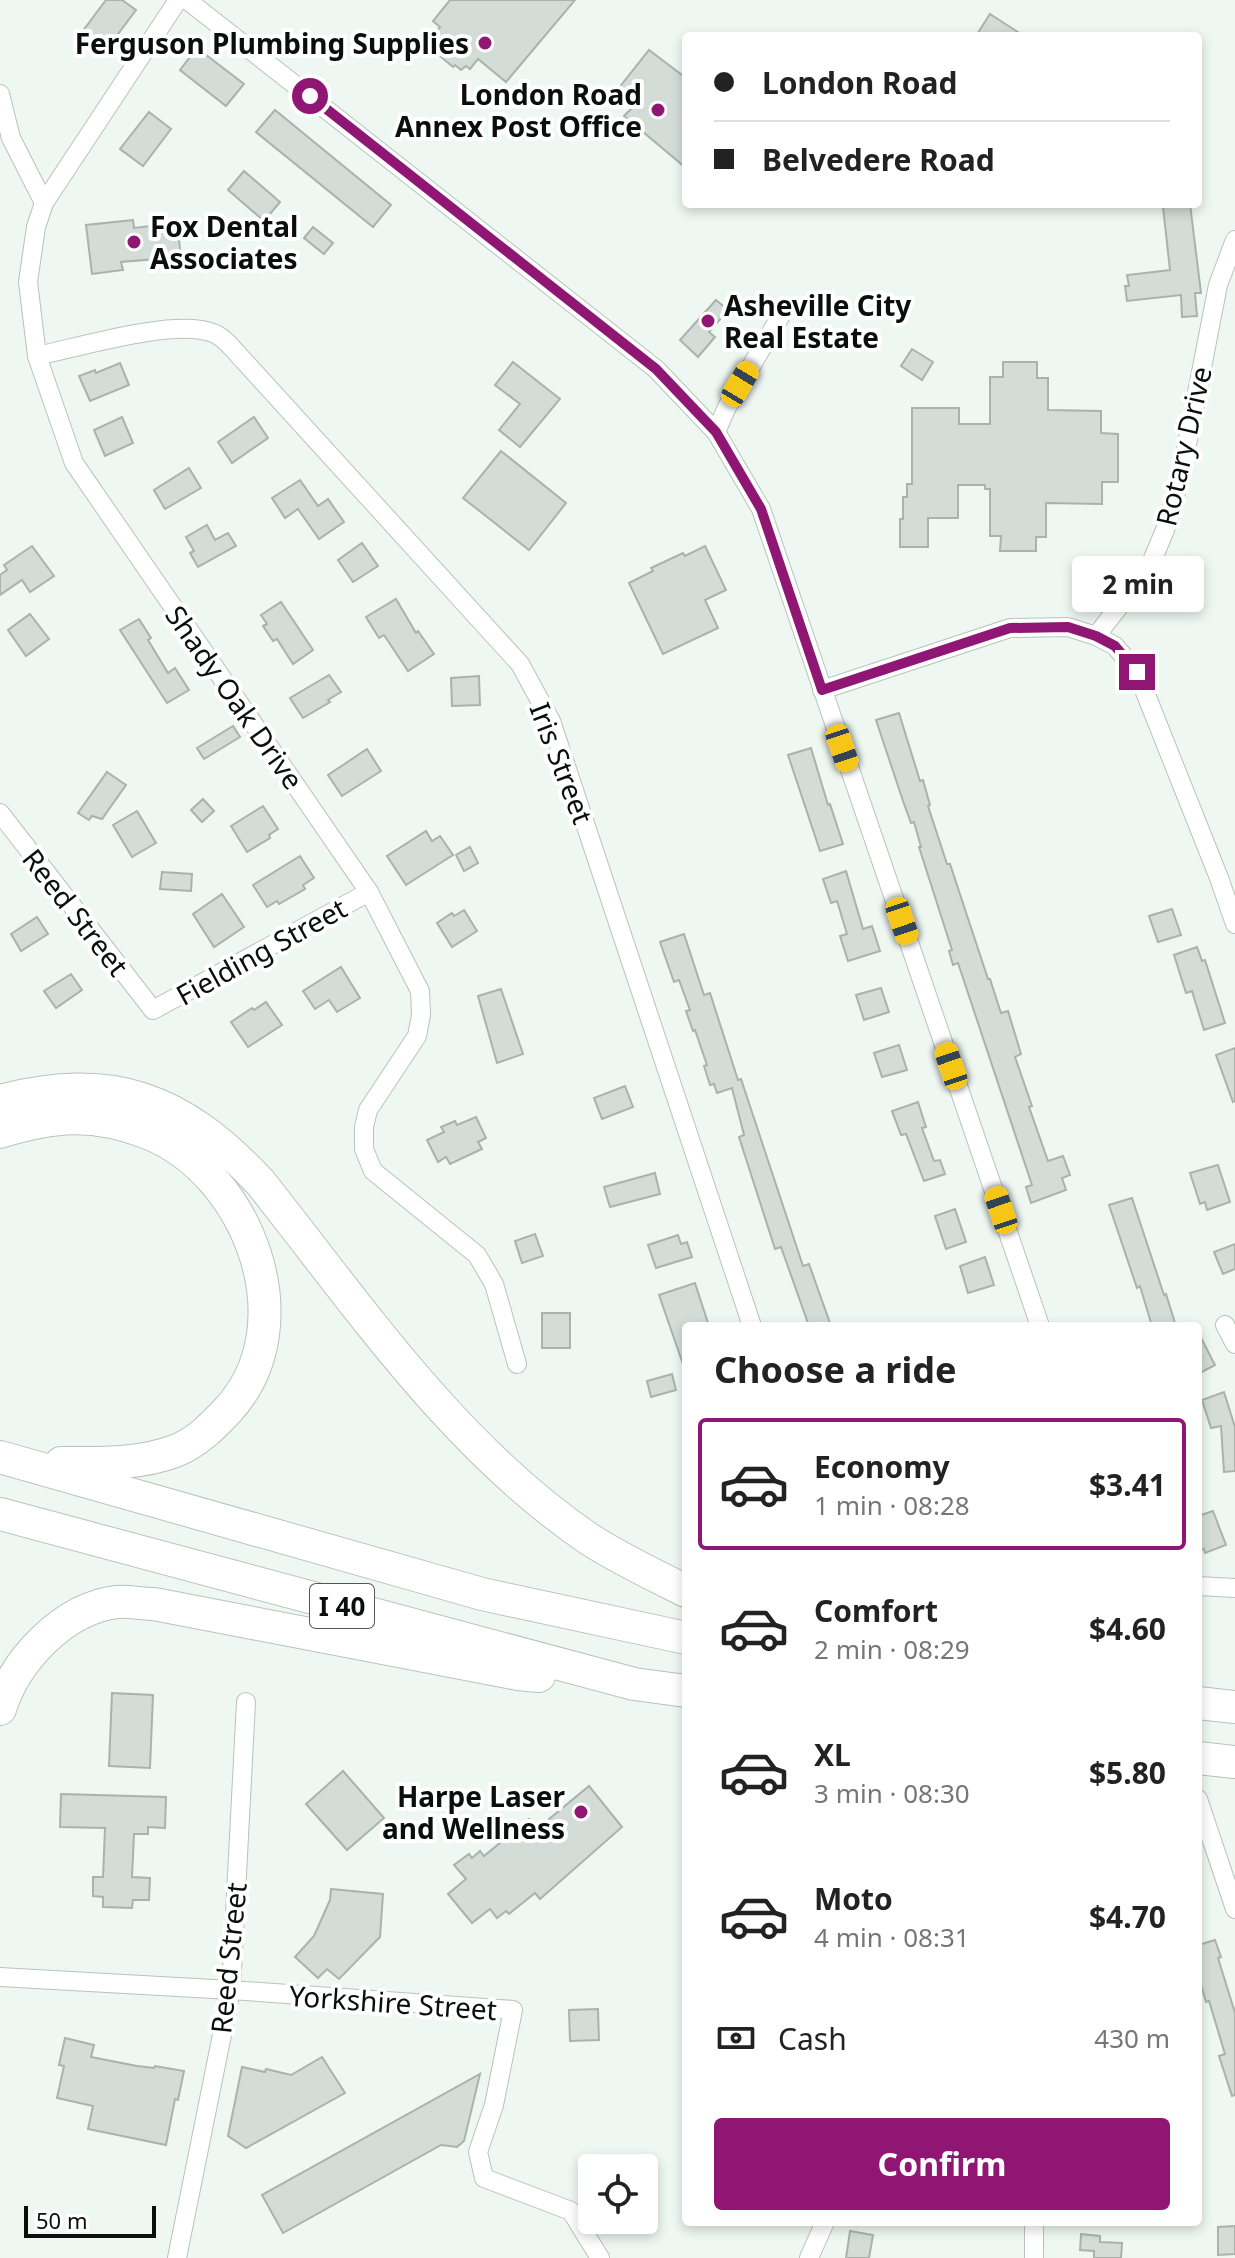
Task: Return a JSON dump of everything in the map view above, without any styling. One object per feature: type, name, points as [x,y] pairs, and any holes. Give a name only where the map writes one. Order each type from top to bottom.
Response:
[{"type":"highway","points":[[0,1101],[82,1089],[115,1092],[154,1102],[209,1132],[260,1182],[430,1396],[482,1451],[537,1499],[591,1539],[682,1589]]},
{"type":"highway","points":[[0,1132],[31,1122],[70,1117],[111,1121],[151,1134],[183,1153],[216,1181],[238,1213],[256,1252],[264,1292],[264,1329],[254,1371],[239,1399],[208,1431],[178,1450],[147,1460],[95,1463],[11,1460]]},
{"type":"highway","name":"I 40","points":[[11,1460],[482,1594],[682,1637]]},
{"type":"highway","name":"I 40","points":[[0,1514],[634,1684],[682,1690]]},
{"type":"highway","points":[[0,1709],[24,1662],[50,1632],[84,1610],[118,1602],[154,1604],[518,1674],[634,1684]]},
{"type":"highway","points":[[1202,1703],[1235,1707]]},
{"type":"highway","points":[[1202,1758],[1235,1762]]},
{"type":"street","name":"Shady Oak Drive","points":[[178,0],[44,203],[36,227],[28,282],[37,356],[74,463],[369,892],[420,991],[421,1015],[417,1036],[368,1110],[364,1149],[373,1171],[477,1255],[494,1284],[517,1364]]},
{"type":"street","points":[[187,0],[656,369],[716,432],[761,509],[1039,1322]]},
{"type":"street","points":[[0,94],[11,138],[44,203]]},
{"type":"street","name":"Rotary Drive","points":[[1096,636],[1149,568],[1165,530],[1181,475],[1218,285],[1235,240]]},
{"type":"street","points":[[716,432],[727,407],[780,317]]},
{"type":"street","name":"Iris Street","points":[[37,356],[165,329],[194,329],[216,334],[520,664],[551,721],[751,1322]]},
{"type":"street","points":[[822,690],[1010,628],[1068,627],[1115,646],[1137,672],[1227,878],[1235,924]]},
{"type":"street","name":"Reed Street","points":[[0,813],[153,1010]]},
{"type":"street","name":"Fielding Street","points":[[153,1010],[369,892]]},
{"type":"street","points":[[1225,1325],[1235,1344]]},
{"type":"street","points":[[1202,1586],[1235,1588]]},
{"type":"street","name":"Reed Street","points":[[177,2258],[231,1990],[246,1702]]},
{"type":"street","points":[[1202,1811],[1235,1909]]},
{"type":"street","name":"Yorkshire Street","points":[[0,1977],[513,2010],[494,2105],[478,2152],[484,2178],[571,2211],[600,2258]]},
{"type":"street","points":[[809,2258],[823,2226]]},
{"type":"street","points":[[1034,2226],[1034,2258]]},
{"type":"building","points":[[106,0],[122,0],[136,10],[103,54],[79,36]]},
{"type":"building","name":"Ferguson Plumbing Supplies","points":[[450,0],[575,0],[506,82],[478,59],[470,69],[466,66],[461,70],[428,46],[440,27],[433,21]]},
{"type":"building","points":[[990,14],[1018,32],[979,32]]},
{"type":"building","points":[[197,48],[244,84],[226,106],[180,70]]},
{"type":"building","name":"London Road Annex Post Office","points":[[649,50],[682,75],[682,165],[624,116],[636,104],[618,89]]},
{"type":"building","points":[[275,110],[391,205],[373,227],[256,132]]},
{"type":"building","points":[[149,112],[171,129],[143,166],[120,149]]},
{"type":"building","points":[[244,171],[280,202],[264,221],[228,190]]},
{"type":"building","points":[[1163,208],[1190,208],[1201,293],[1195,293],[1197,316],[1182,317],[1181,295],[1127,301],[1127,275],[1170,270]]},
{"type":"building","name":"Fox Dental Associates","points":[[133,220],[134,228],[177,223],[181,257],[121,262],[123,270],[92,274],[86,225]]},
{"type":"building","points":[[313,227],[333,243],[324,254],[304,238]]},
{"type":"building","name":"Asheville City Real Estate","points":[[716,300],[728,310],[709,332],[715,337],[698,357],[680,340]]},
{"type":"building","points":[[912,349],[933,362],[922,380],[901,366]]},
{"type":"building","points":[[513,362],[560,399],[520,447],[499,430],[520,404],[495,385]]},
{"type":"building","points":[[1003,362],[1037,362],[1037,378],[1048,378],[1048,410],[1101,411],[1101,433],[1118,434],[1118,482],[1102,482],[1102,504],[1046,503],[1046,537],[1036,537],[1036,551],[1000,551],[1001,536],[990,536],[990,489],[985,489],[985,485],[958,485],[958,518],[928,518],[928,547],[900,547],[903,497],[907,497],[907,484],[912,484],[912,408],[959,408],[959,424],[990,424],[990,377],[1003,377]]},
{"type":"building","points":[[120,363],[129,385],[90,401],[79,376]]},
{"type":"building","points":[[122,417],[133,443],[105,456],[94,430]]},
{"type":"building","points":[[254,417],[268,438],[232,463],[218,442]]},
{"type":"building","points":[[501,451],[566,503],[529,550],[463,498]]},
{"type":"building","points":[[189,468],[201,488],[165,509],[154,490]]},
{"type":"building","points":[[300,480],[318,506],[328,499],[344,522],[319,539],[298,509],[285,518],[272,498]]},
{"type":"building","points":[[207,525],[215,540],[228,533],[236,546],[198,567],[186,537]]},
{"type":"building","points":[[362,543],[378,566],[353,582],[338,560]]},
{"type":"building","points":[[32,546],[54,576],[30,592],[22,580],[0,595],[0,575],[7,570],[4,565]]},
{"type":"building","points":[[705,546],[726,590],[705,600],[718,628],[663,654],[629,583],[653,571],[651,568]]},
{"type":"building","points":[[396,599],[416,633],[418,631],[434,654],[408,671],[384,635],[379,638],[366,617]]},
{"type":"building","points":[[281,602],[313,650],[293,664],[277,639],[273,641],[263,626],[267,624],[261,615]]},
{"type":"building","points":[[30,614],[49,639],[26,656],[8,630]]},
{"type":"building","points":[[139,619],[168,673],[175,668],[189,690],[167,703],[120,630]]},
{"type":"building","points":[[329,675],[341,692],[303,718],[290,698]]},
{"type":"building","points":[[479,676],[480,705],[452,706],[451,678]]},
{"type":"building","points":[[899,713],[988,979],[1001,1013],[1008,1011],[1021,1054],[1015,1057],[1048,1161],[1063,1156],[1070,1175],[1062,1178],[1066,1190],[1031,1203],[1026,1187],[1032,1185],[958,963],[953,965],[949,951],[952,950],[914,822],[911,823],[876,720]]},
{"type":"building","points":[[233,726],[240,737],[204,759],[197,748]]},
{"type":"building","points":[[811,748],[843,844],[820,851],[788,755]]},
{"type":"building","points":[[367,749],[381,771],[342,796],[328,775]]},
{"type":"building","points":[[107,772],[126,785],[102,819],[92,816],[89,820],[78,813]]},
{"type":"building","points":[[203,799],[214,811],[202,822],[191,810]]},
{"type":"building","points":[[263,806],[278,829],[269,835],[270,838],[247,852],[231,826]]},
{"type":"building","points":[[137,811],[156,843],[132,857],[113,825]]},
{"type":"building","points":[[426,831],[432,841],[440,836],[453,855],[406,885],[387,856]]},
{"type":"building","points":[[470,847],[478,863],[464,871],[456,855]]},
{"type":"building","points":[[300,856],[314,878],[303,885],[305,889],[279,904],[277,901],[267,907],[253,885]]},
{"type":"building","points":[[846,871],[863,929],[872,926],[880,951],[848,961],[840,936],[847,934],[837,901],[831,903],[823,879]]},
{"type":"building","points":[[162,872],[192,874],[191,891],[160,889]]},
{"type":"building","points":[[222,894],[244,927],[214,947],[193,914]]},
{"type":"building","points":[[1172,909],[1181,935],[1158,942],[1149,916]]},
{"type":"building","points":[[464,910],[477,931],[452,947],[437,923],[452,913],[454,916]]},
{"type":"building","points":[[37,917],[48,934],[21,951],[11,934]]},
{"type":"building","points":[[684,934],[704,995],[710,993],[738,1080],[741,1079],[803,1266],[809,1264],[830,1322],[808,1322],[781,1247],[775,1249],[739,1137],[744,1135],[732,1088],[717,1093],[714,1084],[710,1085],[704,1066],[707,1065],[686,1011],[690,1010],[679,980],[674,982],[660,942]]},
{"type":"building","points":[[1197,947],[1202,961],[1205,960],[1225,1023],[1204,1030],[1192,991],[1186,993],[1174,955]]},
{"type":"building","points":[[341,967],[360,998],[337,1012],[329,1000],[315,1009],[303,991]]},
{"type":"building","points":[[71,974],[82,990],[56,1008],[44,991]]},
{"type":"building","points":[[881,988],[889,1012],[864,1020],[856,995]]},
{"type":"building","points":[[501,989],[523,1054],[497,1063],[478,996]]},
{"type":"building","points":[[266,1002],[282,1025],[248,1047],[231,1022]]},
{"type":"building","points":[[899,1045],[907,1070],[882,1077],[874,1053]]},
{"type":"building","points":[[1235,1048],[1235,1101],[1233,1102],[1216,1055]]},
{"type":"building","points":[[625,1086],[633,1107],[602,1119],[594,1098]]},
{"type":"building","points":[[918,1102],[926,1127],[922,1128],[934,1161],[940,1160],[945,1174],[924,1181],[906,1134],[901,1135],[892,1111]]},
{"type":"building","points":[[476,1117],[486,1138],[478,1142],[482,1149],[450,1164],[446,1157],[438,1162],[427,1140],[444,1132],[441,1127],[455,1121],[457,1125]]},
{"type":"building","points":[[1218,1165],[1230,1202],[1207,1210],[1205,1202],[1200,1204],[1190,1173]]},
{"type":"building","points":[[655,1173],[660,1194],[610,1207],[604,1187]]},
{"type":"building","points":[[1132,1198],[1175,1322],[1151,1322],[1109,1205]]},
{"type":"building","points":[[955,1209],[966,1242],[946,1249],[935,1216]]},
{"type":"building","points":[[535,1234],[543,1256],[522,1263],[515,1241]]},
{"type":"building","points":[[678,1235],[681,1244],[687,1242],[692,1257],[656,1268],[648,1245]]},
{"type":"building","points":[[1235,1244],[1235,1269],[1223,1274],[1214,1252]]},
{"type":"building","points":[[985,1257],[994,1285],[968,1293],[960,1266]]},
{"type":"building","points":[[695,1283],[708,1322],[682,1322],[682,1361],[659,1295]]},
{"type":"building","points":[[542,1313],[570,1313],[570,1348],[542,1348]]},
{"type":"building","points":[[1202,1340],[1215,1365],[1202,1372]]},
{"type":"building","points":[[672,1374],[676,1390],[651,1397],[647,1381]]},
{"type":"building","points":[[1224,1392],[1235,1427],[1235,1471],[1224,1472],[1221,1426],[1211,1428],[1202,1400]]},
{"type":"building","points":[[1213,1511],[1226,1545],[1205,1553],[1202,1550],[1202,1515]]},
{"type":"building","points":[[112,1693],[153,1695],[150,1768],[109,1766]]},
{"type":"building","points":[[343,1771],[384,1818],[347,1850],[306,1804]]},
{"type":"building","points":[[589,1786],[622,1827],[540,1899],[535,1893],[509,1914],[506,1911],[497,1918],[490,1909],[472,1923],[448,1894],[466,1879],[454,1865],[469,1854],[472,1858],[480,1851],[484,1856],[529,1819],[537,1829]]},
{"type":"building","points":[[61,1794],[166,1797],[165,1828],[148,1827],[148,1834],[134,1834],[132,1877],[150,1878],[149,1900],[133,1900],[132,1908],[103,1907],[103,1897],[93,1896],[93,1877],[103,1877],[105,1828],[60,1827]]},
{"type":"building","points":[[331,1889],[383,1894],[380,1937],[339,1979],[327,1969],[318,1978],[295,1957],[314,1936],[330,1900]]},
{"type":"building","points":[[1215,1940],[1235,2013],[1235,2095],[1232,2096],[1219,2056],[1225,2054],[1209,2001],[1206,2002],[1202,1988],[1202,1944]]},
{"type":"building","points":[[598,2009],[599,2040],[570,2041],[569,2010]]},
{"type":"building","points":[[65,2038],[94,2045],[91,2057],[184,2071],[166,2145],[88,2129],[93,2106],[57,2098],[64,2066],[59,2065]]},
{"type":"building","points":[[322,2057],[345,2093],[246,2148],[228,2136],[242,2067],[291,2075]]},
{"type":"building","points":[[480,2074],[464,2141],[457,2147],[441,2145],[283,2233],[262,2195]]},
{"type":"building","points":[[1235,2226],[1235,2254],[1218,2255],[1218,2227]]},
{"type":"building","points":[[850,2231],[873,2235],[869,2258],[846,2258]]},
{"type":"building","points":[[1081,2234],[1100,2236],[1100,2242],[1122,2243],[1121,2258],[1094,2258],[1094,2251],[1080,2250]]},
{"type":"place","name":"Ferguson Plumbing Supplies","points":[[485,43]]},
{"type":"place","name":"London Road Annex Post Office","points":[[658,110]]},
{"type":"place","name":"Fox Dental Associates","points":[[134,242]]},
{"type":"place","name":"Asheville City Real Estate","points":[[708,321]]},
{"type":"place","name":"Harpe Laser and Wellness","points":[[581,1812]]},
{"type":"route","points":[[310,96],[656,369],[716,432],[761,509],[822,690],[1010,628],[1068,627],[1096,636],[1115,646],[1137,672]]}]
